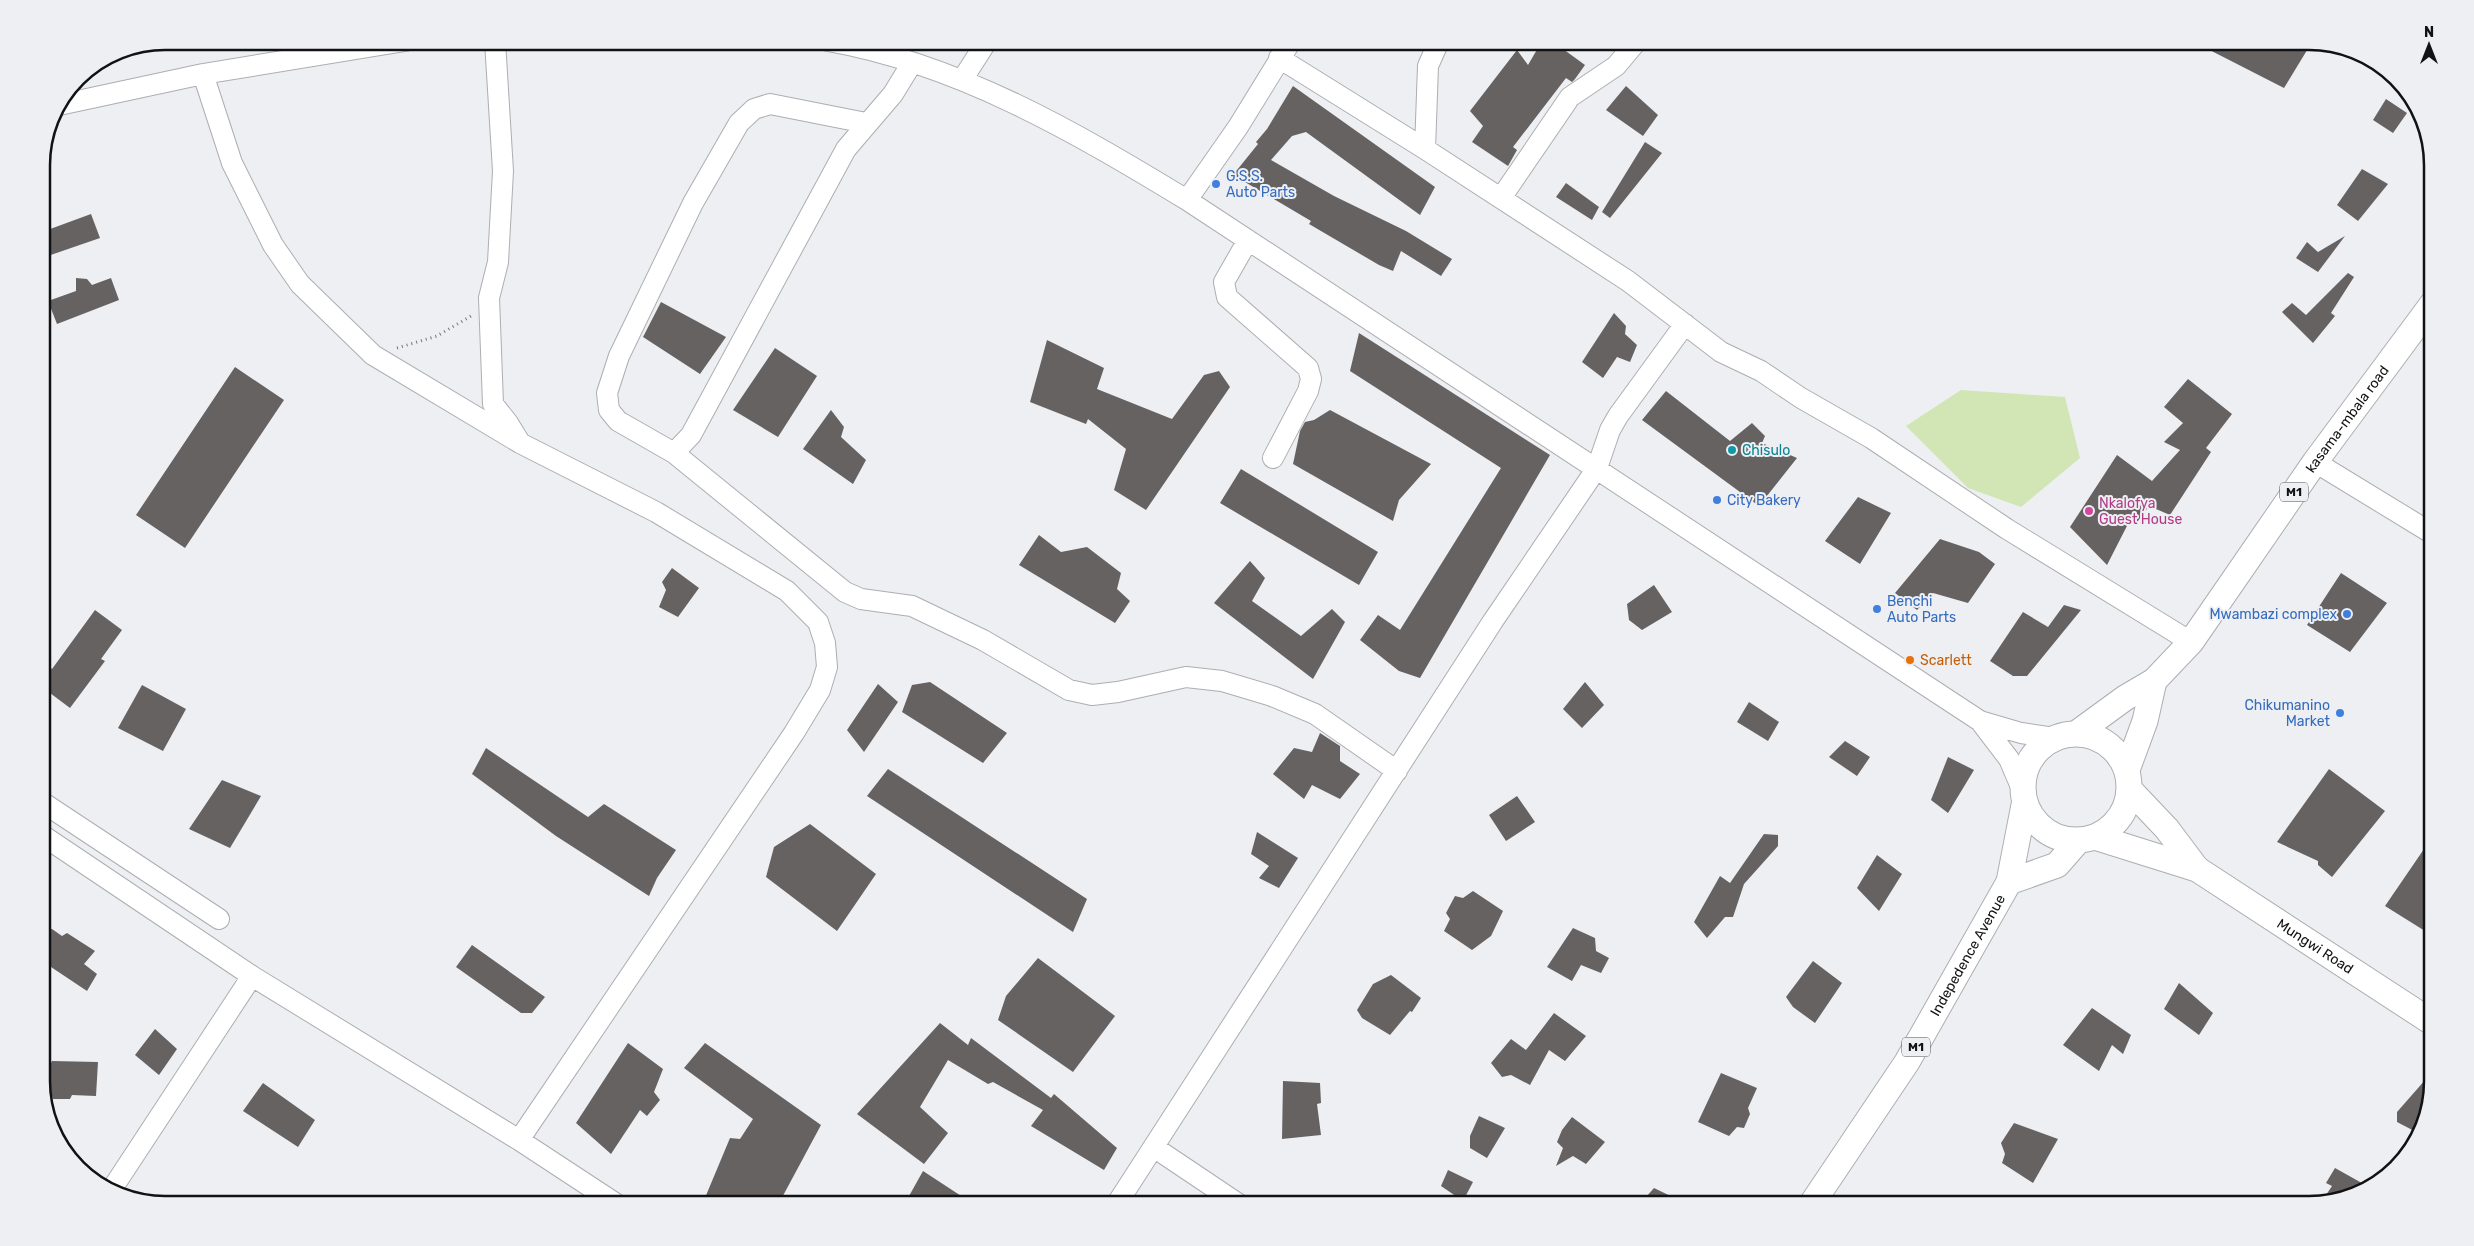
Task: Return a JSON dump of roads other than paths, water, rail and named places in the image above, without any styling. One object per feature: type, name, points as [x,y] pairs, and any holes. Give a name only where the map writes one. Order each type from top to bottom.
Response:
[{"type":"main road","name":"kasama-mbala road","points":[[2154,681],[2191,642],[2315,462],[2424,314]]},
{"type":"main road","name":"M1","points":[[2009,882],[2023,796],[2024,772],[2030,758],[2041,746],[2066,736],[2154,681]]},
{"type":"main road","points":[[2009,882],[2057,865],[2086,839],[2112,826],[2125,810],[2128,780],[2154,681]]},
{"type":"main road","points":[[2066,736],[2098,738],[2116,751],[2128,780],[2197,869]]},
{"type":"main road","points":[[2023,796],[2036,824],[2055,837],[2086,839],[2156,854],[2197,869]]},
{"type":"main road","name":"Mungwi Road","points":[[2197,869],[2424,1017]]},
{"type":"main road","name":"Indepedence Avenue","points":[[1817,1196],[1907,1062],[2009,882]]},
{"type":"street","points":[[68,103],[202,74],[350,50]]},
{"type":"street","points":[[496,50],[503,171],[498,262],[489,298],[493,404],[508,423],[520,443]]},
{"type":"street","points":[[873,50],[962,80],[1055,122],[1187,200],[1598,468],[1980,721],[2021,733],[2066,736]]},
{"type":"street","points":[[962,80],[981,50]]},
{"type":"street","points":[[1187,200],[1238,127],[1284,50]]},
{"type":"street","points":[[1425,149],[1428,66],[1434,50]]},
{"type":"street","points":[[1501,198],[1570,97],[1616,66],[1629,50]]},
{"type":"street","points":[[1279,58],[1425,149],[1628,281],[1721,352],[1761,372],[1871,438],[2007,528],[2191,642]]},
{"type":"street","points":[[674,454],[691,435],[846,149],[866,123],[893,94],[912,63]]},
{"type":"street","points":[[202,74],[232,163],[272,245],[300,284],[373,355],[520,443],[656,512],[787,591],[818,622],[826,644],[827,667],[820,690],[794,733],[519,1140]]},
{"type":"street","points":[[866,123],[770,104],[754,108],[739,123],[693,203],[619,356],[607,392],[609,410],[618,421],[674,454],[845,592],[861,599],[912,606],[983,640],[1068,690],[1092,695],[1118,692],[1186,677],[1222,681],[1272,696],[1315,714],[1397,771]]},
{"type":"street","points":[[1248,240],[1224,282],[1227,297],[1308,368],[1311,379],[1308,391],[1273,458]]},
{"type":"street","points":[[1122,1196],[1155,1148],[1493,622],[1598,468],[1614,423],[1685,324]]},
{"type":"street","points":[[2315,462],[2424,529]]},
{"type":"street","points":[[1980,721],[2009,759],[2023,796]]},
{"type":"street","points":[[50,807],[219,919]]},
{"type":"street","points":[[50,840],[252,976],[519,1140],[604,1196]]},
{"type":"street","points":[[115,1184],[252,976]]},
{"type":"street","points":[[1155,1148],[1227,1196]]},
{"type":"place","name":"G.S.S. Auto Parts","points":[[1216,184]]},
{"type":"place","name":"Chisulo","points":[[1732,450]]},
{"type":"place","name":"City Bakery","points":[[1717,500]]},
{"type":"place","name":"Nkalofya Guest House","points":[[2089,511]]},
{"type":"place","name":"Benchi Auto Parts","points":[[1877,609]]},
{"type":"place","name":"Mwambazi complex","points":[[2347,614]]},
{"type":"place","name":"Scarlett","points":[[1910,660]]},
{"type":"place","name":"Chikumanino Market","points":[[2340,713]]}]
